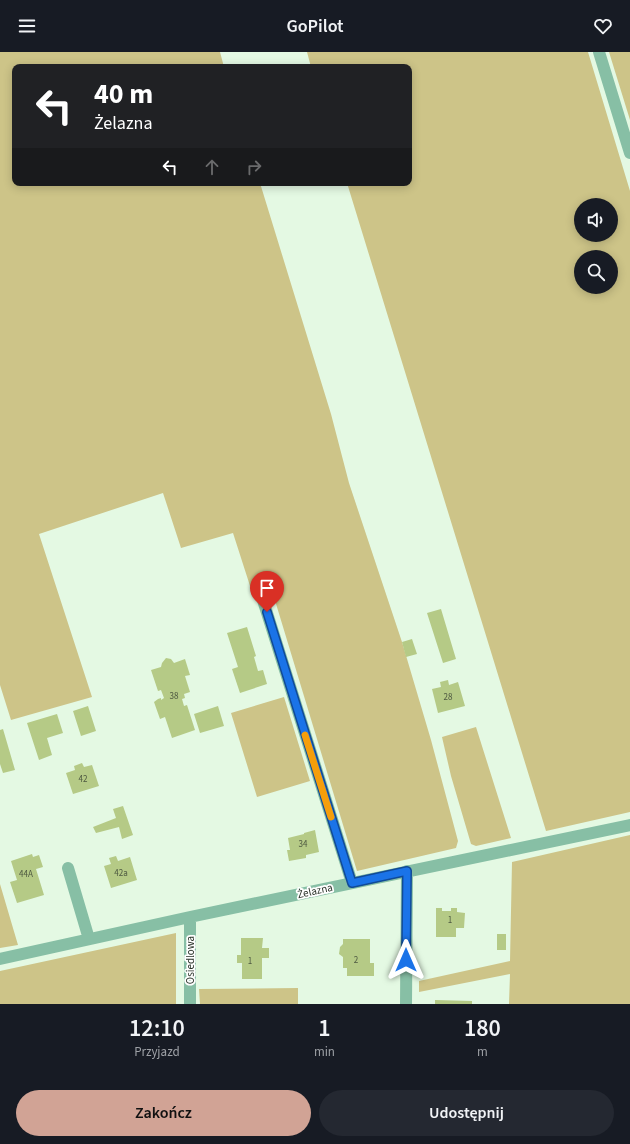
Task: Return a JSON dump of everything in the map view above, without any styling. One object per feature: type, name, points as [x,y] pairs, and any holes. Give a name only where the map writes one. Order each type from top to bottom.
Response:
[{"type":"street","points":[[599,52],[630,153]]},
{"type":"street","points":[[262,597],[352,883]]},
{"type":"street","name":"Żelazna","points":[[0,959],[190,917],[630,824]]},
{"type":"street","points":[[68,868],[89,939]]},
{"type":"street","points":[[406,1004],[407,871]]},
{"type":"street","name":"Osiedlowa","points":[[190,917],[190,1004]]},
{"type":"shaded area","points":[[0,52],[220,52],[223,64],[12,64],[12,186],[261,186],[331,414],[349,483],[402,642],[431,740],[458,841],[456,848],[357,871],[270,584],[251,589],[233,533],[181,548],[163,493],[39,534],[92,697],[11,720],[0,685]]},
{"type":"shaded area","points":[[307,52],[588,52],[630,191],[630,812],[546,831],[348,186],[412,186],[412,64],[310,64]]},
{"type":"shaded area","points":[[609,52],[630,52],[630,120]]},
{"type":"shaded area","points":[[284,697],[310,781],[257,797],[231,713]]},
{"type":"shaded area","points":[[476,727],[511,838],[476,846],[471,844],[451,776],[442,737]]},
{"type":"shaded area","points":[[630,835],[630,1004],[509,1004],[510,974],[419,992],[419,981],[510,961],[512,862]]},
{"type":"shaded area","points":[[0,884],[18,945],[0,948]]},
{"type":"shaded area","points":[[176,933],[176,1004],[0,1004],[0,971]]},
{"type":"shaded area","points":[[298,988],[298,1004],[200,1004],[199,989]]},
{"type":"building","points":[[441,609],[456,659],[443,663],[427,613]]},
{"type":"building","points":[[247,627],[256,656],[254,657],[258,671],[263,670],[267,684],[240,693],[232,669],[238,667],[227,633]]},
{"type":"building","points":[[412,639],[417,654],[406,657],[402,642]]},
{"type":"building","points":[[166,658],[171,659],[174,663],[185,659],[190,675],[185,676],[190,692],[184,694],[185,698],[182,699],[184,706],[187,705],[195,730],[172,738],[165,717],[160,719],[154,702],[158,699],[161,698],[161,700],[164,698],[161,690],[158,691],[151,670],[161,667]]},
{"type":"building","points":[[448,680],[449,685],[458,682],[465,706],[438,713],[432,689],[441,687],[440,682]]},
{"type":"building","points":[[88,706],[96,731],[81,736],[73,711]]},
{"type":"building","points":[[218,706],[224,726],[200,733],[194,714]]},
{"type":"building","points":[[57,714],[63,733],[47,738],[52,755],[39,760],[27,723]]},
{"type":"building","points":[[3,729],[15,770],[3,773],[0,764],[0,730]]},
{"type":"building","points":[[82,763],[84,767],[92,765],[99,786],[73,794],[66,773],[75,770],[74,766]]},
{"type":"building","points":[[123,806],[133,835],[122,839],[119,827],[96,833],[93,827],[116,818],[113,809]]},
{"type":"building","points":[[315,830],[319,852],[306,855],[306,858],[289,861],[287,850],[290,850],[288,838]]},
{"type":"building","points":[[32,854],[33,857],[39,855],[43,867],[36,869],[44,895],[17,903],[10,882],[17,880],[11,861]]},
{"type":"building","points":[[116,856],[118,861],[130,857],[137,880],[111,888],[104,866],[111,864],[109,858]]},
{"type":"building","points":[[436,908],[442,908],[442,911],[451,911],[451,908],[457,908],[457,912],[465,913],[464,928],[456,928],[456,937],[436,937]]},
{"type":"building","points":[[497,934],[506,934],[506,950],[497,950]]},
{"type":"building","points":[[241,938],[263,938],[262,948],[269,948],[269,958],[262,958],[262,979],[242,979],[242,963],[237,963],[237,955],[241,955]]},
{"type":"building","points":[[343,939],[370,939],[370,963],[374,963],[374,976],[347,976],[347,968],[343,968],[343,957],[339,954],[340,947],[343,944]]},
{"type":"building","points":[[435,1000],[472,1001],[472,1004],[435,1004]]},
{"type":"slow traffic","points":[[305,735],[331,817]]},
{"type":"route","points":[[267,612],[352,883],[407,871],[406,960]]}]
